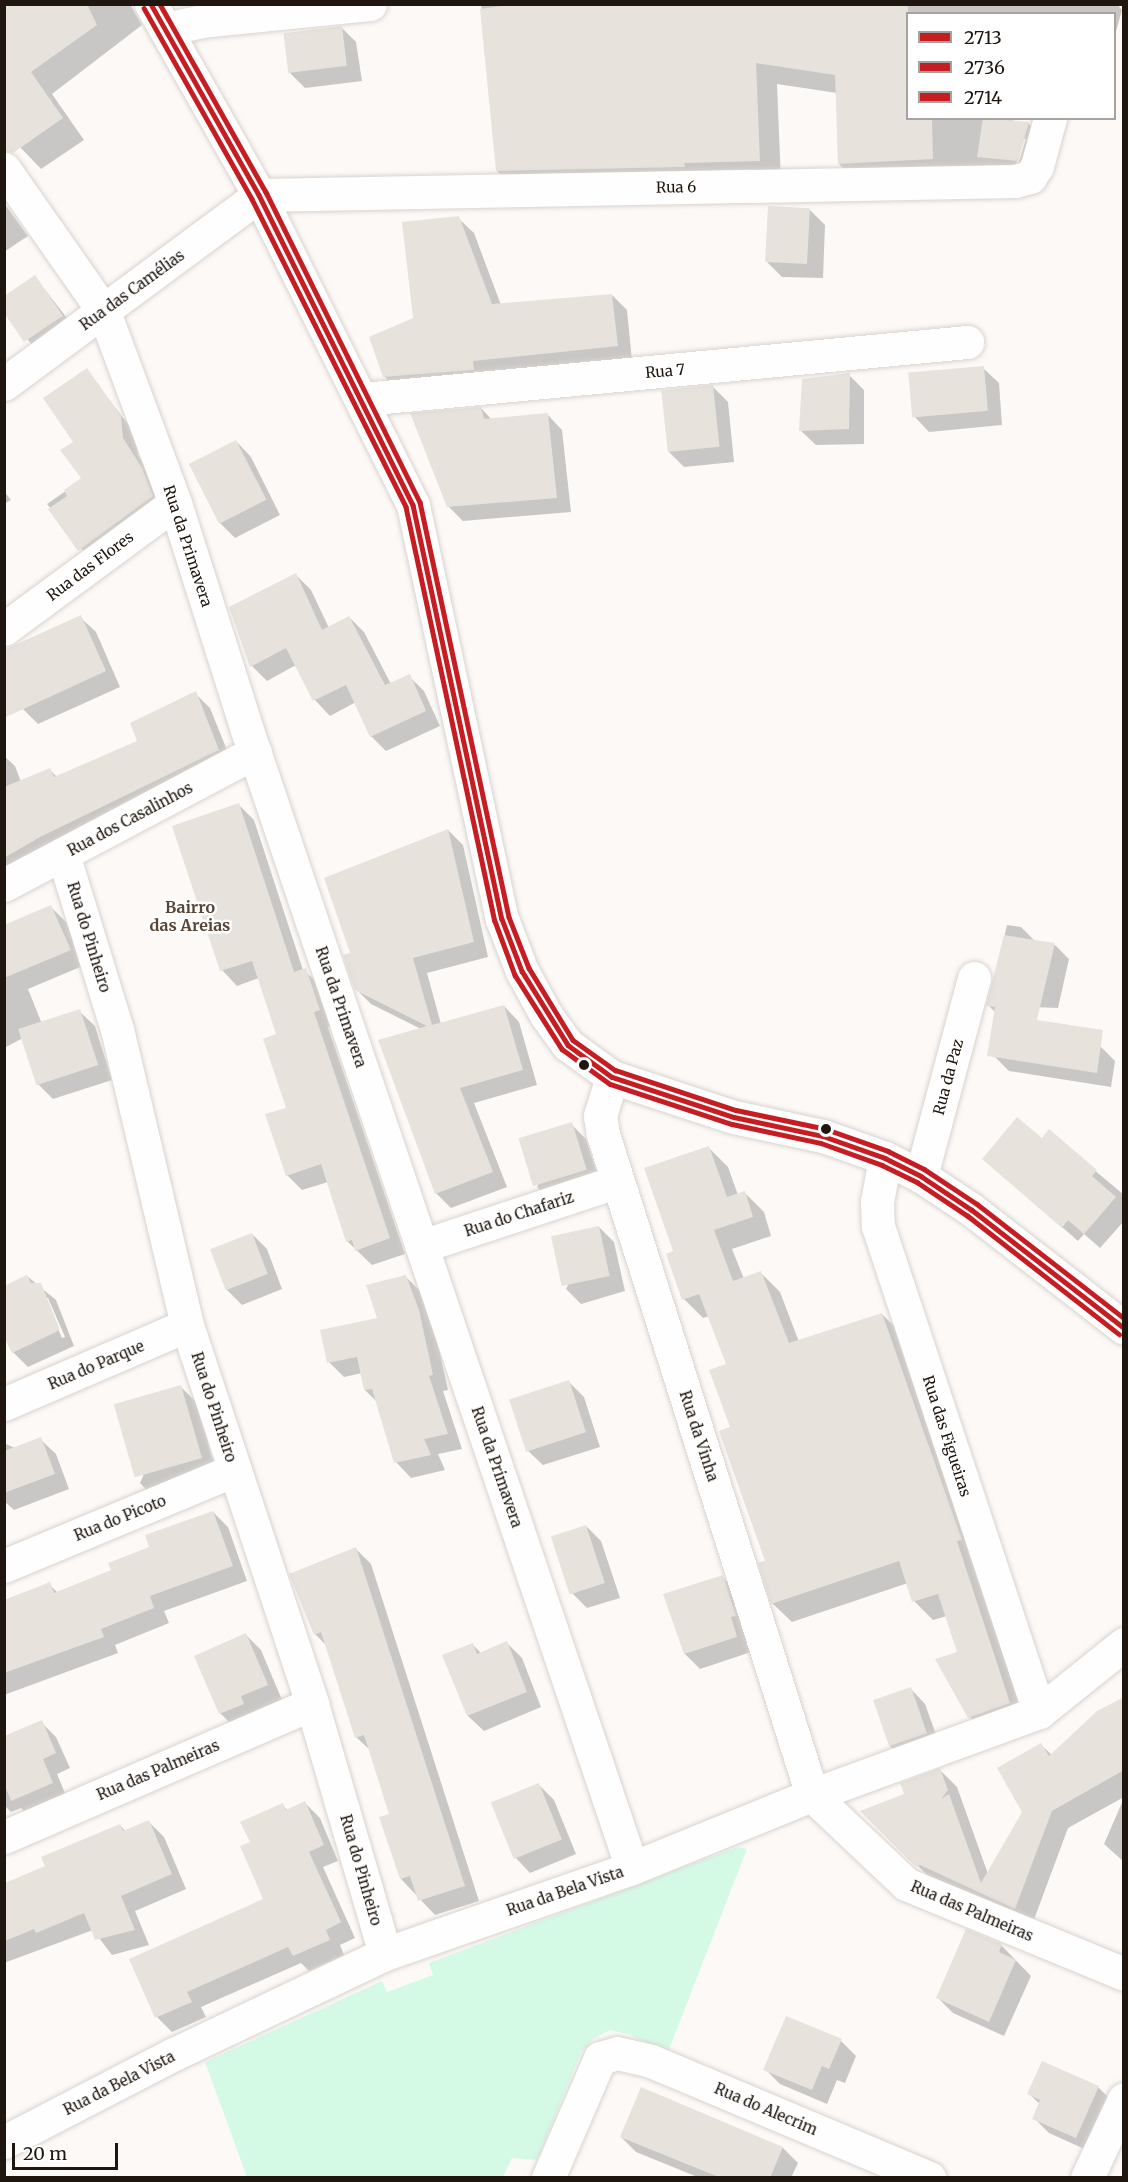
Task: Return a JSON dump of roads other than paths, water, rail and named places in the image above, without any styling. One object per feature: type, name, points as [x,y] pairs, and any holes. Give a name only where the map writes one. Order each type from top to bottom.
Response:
[{"type":"street","points":[[158,17],[202,21],[370,4]]},
{"type":"street","points":[[158,17],[259,195],[363,399],[413,505],[502,919],[522,972],[546,1015],[568,1045],[612,1077],[669,1099],[808,1131],[885,1158],[921,1176],[972,1210],[1124,1328]]},
{"type":"street","name":"Rua 6","points":[[259,195],[1015,181],[1030,177],[1037,166],[1049,120]]},
{"type":"street","name":"Rua da Primavera","points":[[4,169],[104,312],[175,503],[255,753],[632,1868]]},
{"type":"street","name":"Rua das Camélias","points":[[4,384],[259,195]]},
{"type":"street","name":"Rua 7","points":[[363,399],[967,342]]},
{"type":"street","name":"Rua das Flores","points":[[4,629],[175,503]]},
{"type":"street","name":"Rua dos Casalinhos","points":[[4,885],[255,753]]},
{"type":"street","name":"Rua do Pinheiro","points":[[63,854],[117,1029],[187,1325],[312,1704],[385,1954]]},
{"type":"street","name":"Rua da Paz","points":[[921,1176],[975,978]]},
{"type":"street","name":"Rua da Vinha","points":[[612,1077],[600,1116],[616,1182],[812,1795]]},
{"type":"street","name":"Rua das Figueiras","points":[[885,1158],[877,1202],[878,1226],[1038,1712]]},
{"type":"street","name":"Rua do Chafariz","points":[[422,1246],[616,1182]]},
{"type":"street","name":"Rua do Parque","points":[[4,1404],[187,1325]]},
{"type":"street","name":"Rua do Picoto","points":[[4,1566],[235,1470]]},
{"type":"street","name":"Rua da Bela Vista","points":[[4,2142],[174,2054],[385,1954],[632,1868],[812,1795],[1038,1712],[1124,1644]]},
{"type":"street","name":"Rua das Palmeiras","points":[[4,1837],[312,1704]]},
{"type":"street","name":"Rua das Palmeiras","points":[[812,1795],[906,1884],[1124,1974]]},
{"type":"street","name":"Rua do Alecrim","points":[[548,2178],[600,2058],[617,2053],[651,2061],[929,2178]]},
{"type":"street","points":[[1087,2178],[1124,2099]]},
{"type":"district","name":"Bairro das Areias","points":[[190,916]]}]
